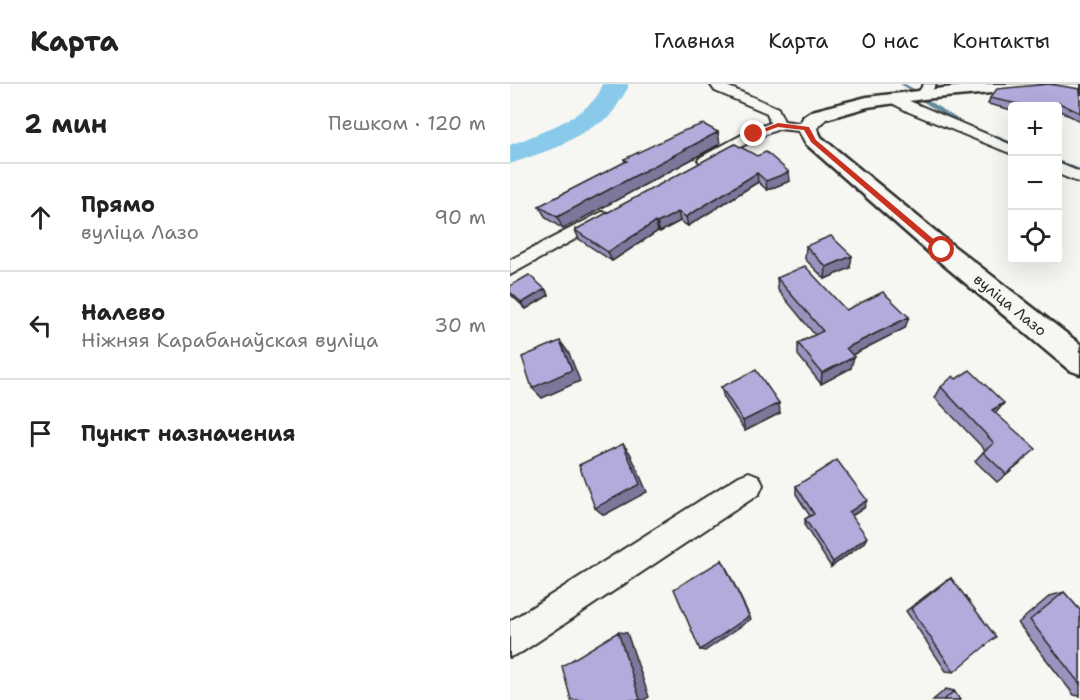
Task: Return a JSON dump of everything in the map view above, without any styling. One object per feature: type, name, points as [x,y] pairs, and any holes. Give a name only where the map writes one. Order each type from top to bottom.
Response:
[{"type":"main road","points":[[807,128],[811,120],[819,115],[845,106],[927,89],[1041,84]]},
{"type":"main road","points":[[1052,84],[1080,88]]},
{"type":"main road","name":"вуліца Лазо","points":[[807,128],[813,141],[924,236],[1080,361]]},
{"type":"street","points":[[716,84],[718,88],[774,111],[778,125]]},
{"type":"street","points":[[892,98],[1008,148]]},
{"type":"street","points":[[691,168],[754,134],[778,125],[807,128]]},
{"type":"street","points":[[1062,170],[1080,178]]},
{"type":"street","points":[[510,268],[618,208]]},
{"type":"street","points":[[510,640],[749,485]]},
{"type":"building","points":[[1049,84],[1080,89],[1080,113],[1062,104],[1062,102],[1008,102],[990,98],[997,89]]},
{"type":"building","points":[[703,124],[718,132],[557,217],[539,206],[627,161],[624,159]]},
{"type":"building","points":[[735,144],[757,156],[766,152],[789,172],[766,181],[757,173],[686,217],[678,212],[655,222],[608,252],[575,230]]},
{"type":"building","points":[[831,236],[852,256],[826,267],[806,246]]},
{"type":"building","points":[[805,266],[846,310],[883,292],[909,317],[846,348],[854,357],[822,373],[798,343],[823,331],[777,278]]},
{"type":"building","points":[[529,275],[545,289],[522,303],[510,292],[510,286]]},
{"type":"building","points":[[560,341],[572,370],[532,388],[522,357]]},
{"type":"building","points":[[756,370],[779,403],[743,421],[721,387]]},
{"type":"building","points":[[970,370],[1004,403],[992,410],[1036,449],[1006,474],[983,452],[994,443],[941,387],[953,376],[956,379]]},
{"type":"building","points":[[623,444],[640,484],[595,508],[579,465]]},
{"type":"building","points":[[837,460],[867,500],[849,512],[867,537],[833,562],[805,519],[814,514],[796,486]]},
{"type":"building","points":[[722,560],[749,616],[700,650],[674,589]]},
{"type":"building","points":[[951,578],[996,637],[954,672],[911,609]]},
{"type":"building","points":[[1064,592],[1080,610],[1080,684],[1030,620]]},
{"type":"building","points":[[618,632],[640,699],[571,700],[562,666]]},
{"type":"building","points":[[954,691],[960,700],[944,700]]},
{"type":"waterway","points":[[510,155],[548,141],[600,111],[615,88],[615,84]]},
{"type":"waterway","points":[[902,84],[914,90]]},
{"type":"waterway","points":[[924,100],[960,123],[1008,142]]},
{"type":"waterway","points":[[1062,164],[1080,171]]},
{"type":"route","points":[[754,134],[778,125],[807,128],[813,141],[942,250]]}]
